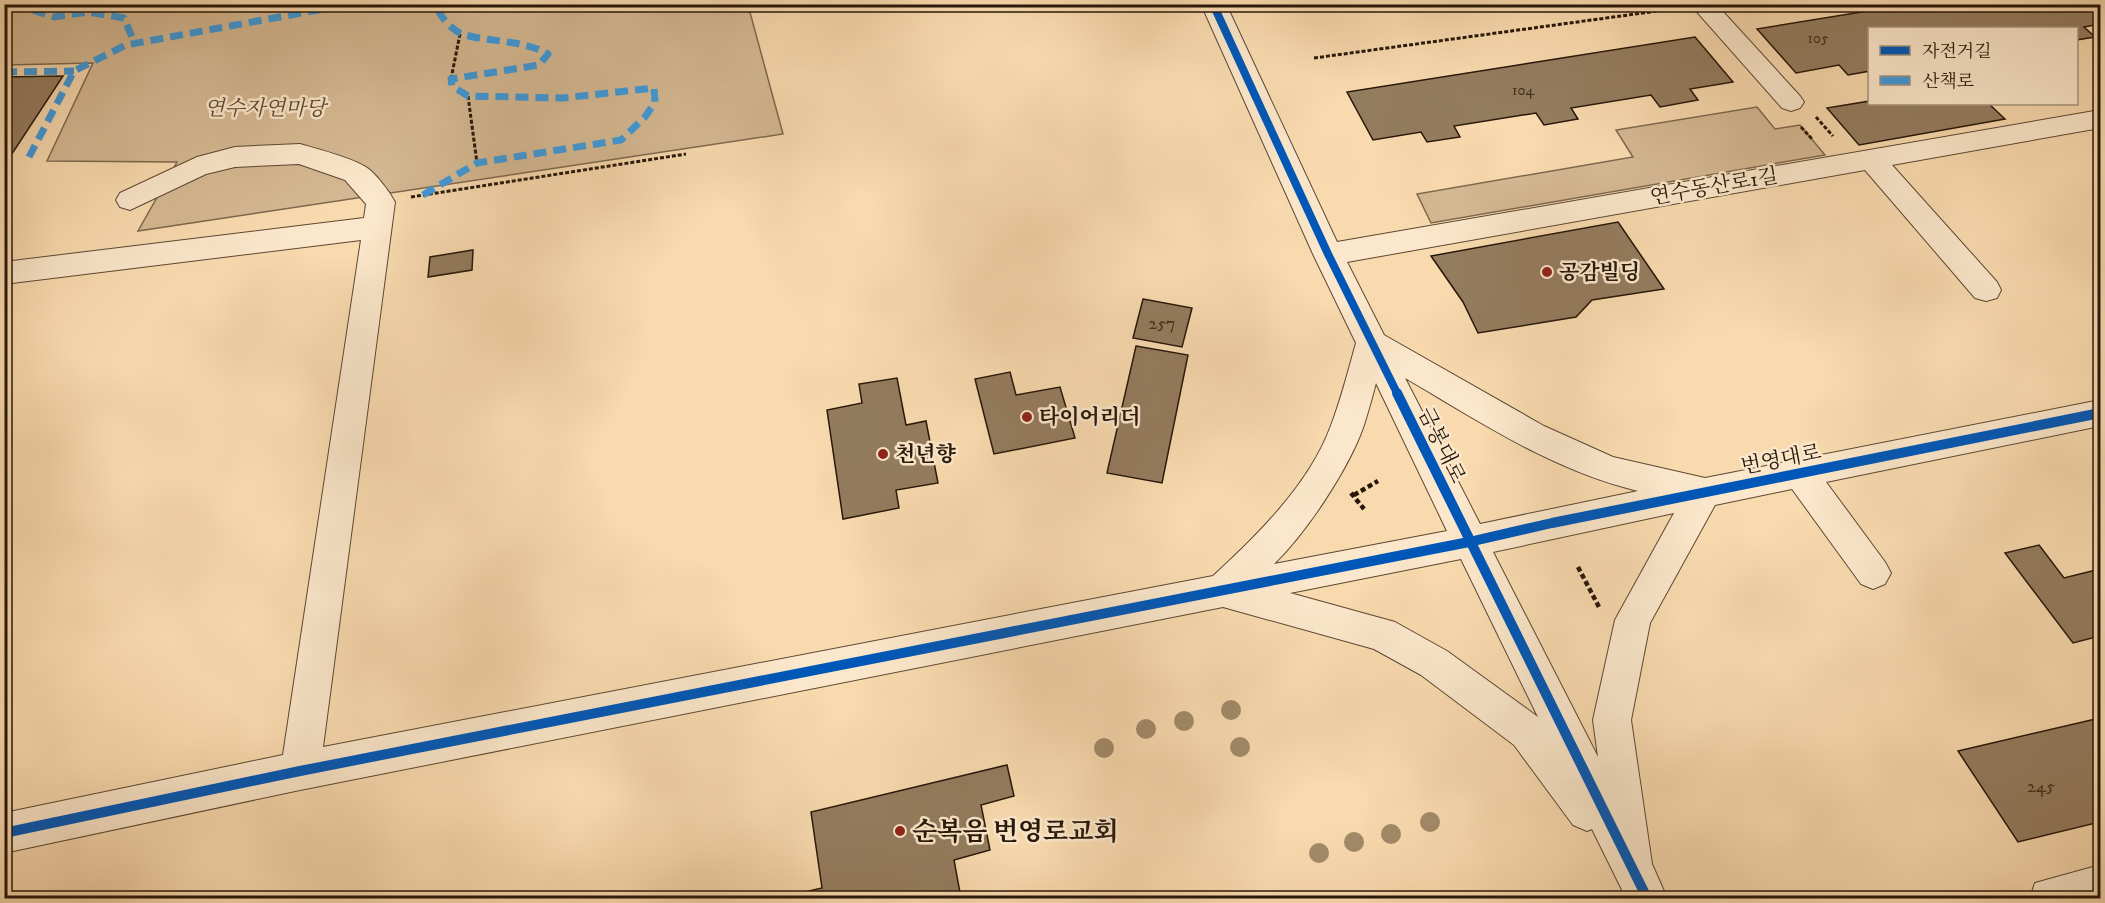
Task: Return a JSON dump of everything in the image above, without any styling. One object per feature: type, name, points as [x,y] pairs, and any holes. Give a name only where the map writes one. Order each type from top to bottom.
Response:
[{"type":"street","name":"금봉대로","points":[[1213,4],[1328,254],[1640,884]]},
{"type":"street","points":[[1692,6],[1800,106]]},
{"type":"street","name":"연수동산로1길","points":[[1328,254],[2089,121]]},
{"type":"street","points":[[2089,121],[2100,146]]},
{"type":"street","points":[[130,200],[197,166],[235,157],[300,154],[355,172],[381,202],[300,771]]},
{"type":"street","points":[[1871,159],[1986,290]]},
{"type":"street","points":[[4,273],[377,227]]},
{"type":"street","points":[[1222,591],[1273,543],[1323,475],[1346,430],[1372,343],[1450,391],[1532,436],[1608,470],[1704,492],[1634,620],[1612,720],[1640,884]]},
{"type":"street","name":"번영대로","points":[[4,833],[300,771],[1469,542],[1704,492],[2100,413]]},
{"type":"street","points":[[1800,473],[1873,573]]},
{"type":"street","points":[[1222,591],[1382,634],[1434,663],[1527,732],[1640,884]]},
{"type":"street","points":[[2050,898],[2100,885]]},
{"type":"path","points":[[1314,58],[1692,6]]},
{"type":"path","points":[[451,79],[460,34]]},
{"type":"path","points":[[468,96],[477,164]]},
{"type":"path","points":[[1800,106],[1839,142]]},
{"type":"path","points":[[1353,495],[1378,481]]},
{"type":"path","points":[[1578,567],[1604,616]]},
{"type":"green space","name":"연수자연마당","points":[[4,5],[748,5],[783,134],[138,231],[177,162],[47,161],[93,63],[5,65]]},
{"type":"green space","points":[[1757,107],[1775,129],[1800,125],[1825,155],[1431,223],[1417,194],[1633,157],[1616,130]]},
{"type":"building","points":[[1911,4],[2100,4],[2100,24],[2084,27],[2095,37],[2078,40],[2078,27],[1868,27],[1868,71],[1848,75],[1839,65],[1796,73],[1757,29]]},
{"type":"building","points":[[1695,37],[1733,82],[1690,89],[1698,100],[1660,107],[1651,95],[1571,108],[1578,119],[1544,125],[1536,113],[1454,126],[1460,137],[1427,142],[1421,132],[1373,140],[1347,92]]},
{"type":"building","points":[[63,76],[4,166],[4,77]]},
{"type":"building","points":[[1868,101],[1868,105],[1990,105],[2005,119],[1859,145],[1827,108]]},
{"type":"building","name":"공감빌딩","points":[[1618,222],[1664,289],[1592,300],[1576,317],[1478,333],[1463,302],[1431,256]]},
{"type":"building","points":[[473,250],[472,270],[428,277],[430,257]]},
{"type":"building","points":[[1143,299],[1192,308],[1182,347],[1133,338]]},
{"type":"building","points":[[1136,346],[1188,355],[1162,483],[1107,473]]},
{"type":"building","name":"타이어리더","points":[[1010,372],[1016,395],[1060,387],[1075,438],[994,454],[975,379]]},
{"type":"building","name":"천년향","points":[[897,378],[906,425],[926,421],[938,483],[896,490],[899,508],[843,519],[827,410],[862,403],[859,384]]},
{"type":"building","points":[[2039,545],[2064,578],[2100,569],[2100,636],[2073,643],[2005,553]]},
{"type":"building","points":[[2100,718],[2100,822],[2018,842],[1958,751]]},
{"type":"building","name":"순복음 번영로교회","points":[[1007,765],[1014,796],[981,805],[990,850],[954,860],[961,898],[778,898],[822,888],[811,812]]},
{"type":"marked path","points":[[14,4],[54,17],[88,12],[124,18],[135,44]]},
{"type":"marked path","points":[[29,157],[74,71],[126,45],[351,4]]},
{"type":"marked path","points":[[423,195],[477,163],[621,140],[645,117],[655,102],[654,88],[563,98],[468,96],[452,86],[451,79],[539,65],[548,54],[534,46],[460,34],[437,11],[436,4]]},
{"type":"marked path","points":[[4,72],[74,71]]},
{"type":"cycle path","points":[[1213,4],[1328,254],[1647,898]]},
{"type":"cycle path","points":[[4,833],[300,771],[1469,542],[1552,523],[2100,413]]},
{"type":"place","name":"공감빌딩","points":[[1547,272]]},
{"type":"place","name":"타이어리더","points":[[1027,417]]},
{"type":"place","name":"천년향","points":[[883,454]]},
{"type":"place","name":"순복음 번영로교회","points":[[900,831]]}]
